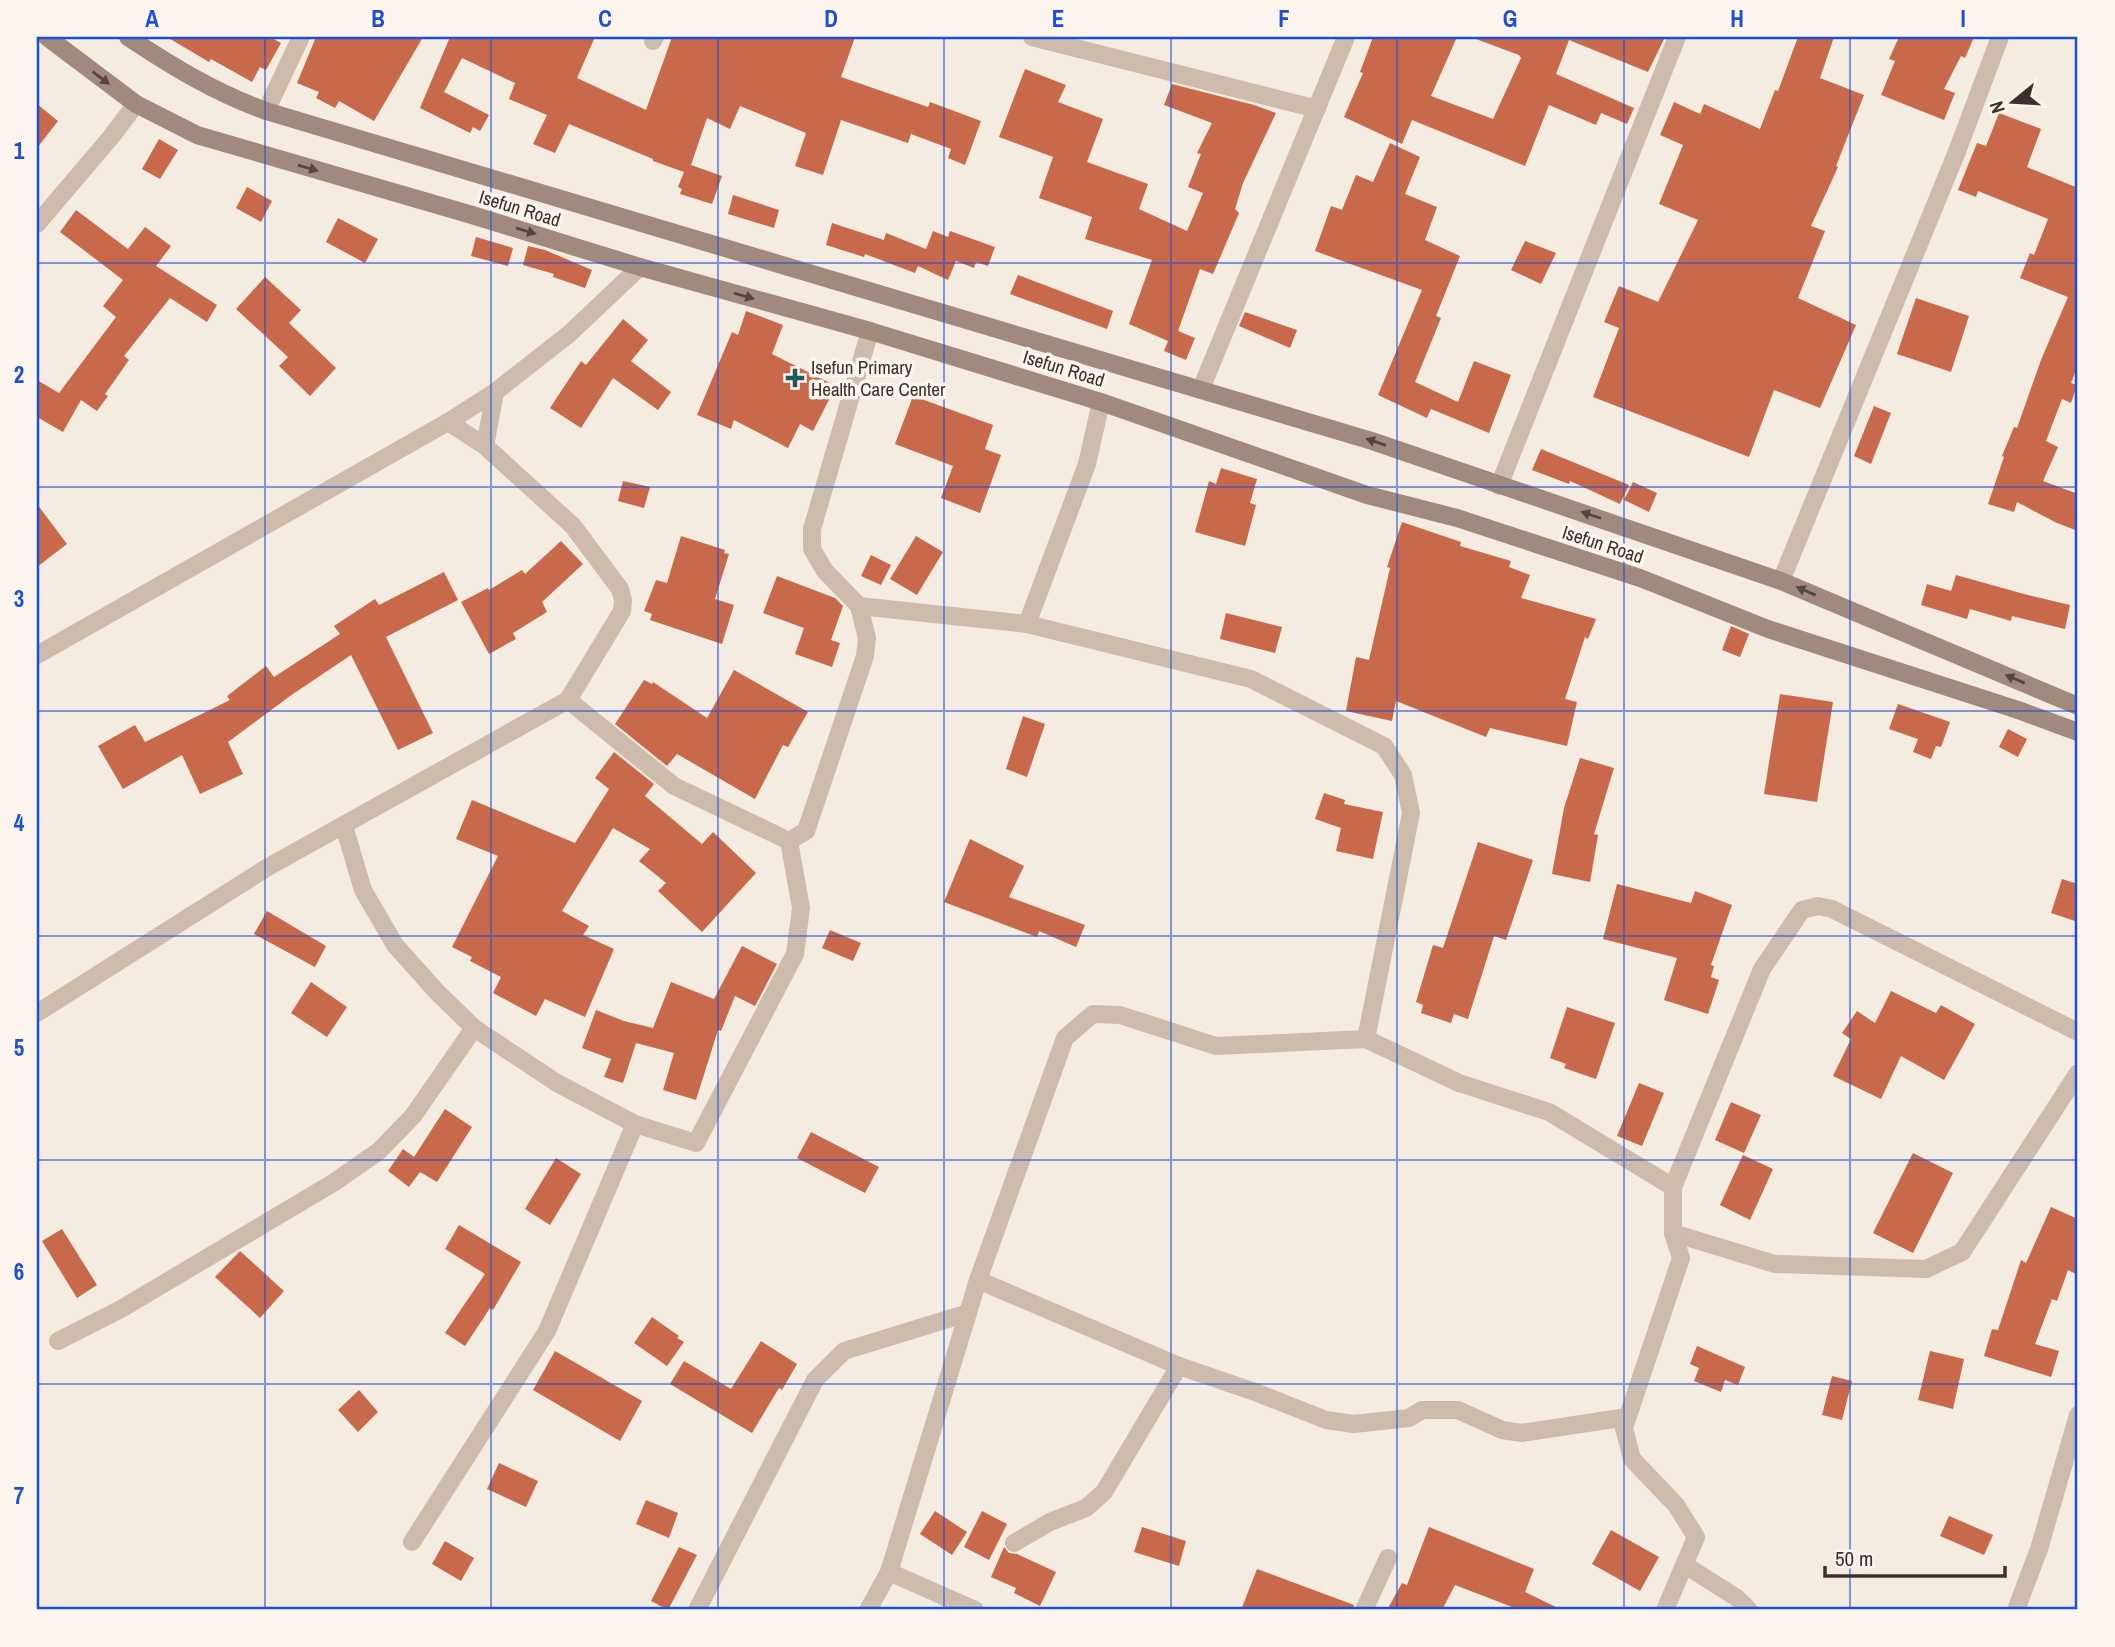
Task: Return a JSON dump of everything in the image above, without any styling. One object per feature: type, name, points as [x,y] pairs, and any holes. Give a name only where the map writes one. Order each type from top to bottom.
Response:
[{"type":"street","name":"Isefun Road","points":[[47,37],[136,104],[197,135],[1101,401],[1367,495],[1457,518],[1640,578],[1768,629],[2078,732]]},
{"type":"street","name":"Isefun Road","points":[[128,37],[225,96],[266,111],[1372,441],[1781,581],[2078,706]]},
{"type":"street","points":[[266,111],[301,37]]},
{"type":"street","points":[[1032,37],[1317,109]]},
{"type":"street","points":[[1201,388],[1346,37]]},
{"type":"street","points":[[1499,486],[1677,37]]},
{"type":"street","points":[[1781,581],[1956,154],[2000,37]]},
{"type":"street","points":[[37,224],[136,104]]},
{"type":"street","points":[[37,655],[448,422],[495,392],[569,334],[640,267]]},
{"type":"street","points":[[789,841],[806,831],[865,656],[867,638],[859,606],[825,571],[812,549],[812,529],[870,331]]},
{"type":"street","points":[[485,446],[495,392]]},
{"type":"street","points":[[1027,624],[1087,464],[1101,401]]},
{"type":"street","points":[[37,1013],[268,867],[568,700],[622,611],[620,589],[573,526],[485,446],[448,422]]},
{"type":"street","points":[[859,606],[1027,624],[1251,679],[1384,746],[1404,775],[1411,813],[1366,1039]]},
{"type":"street","points":[[568,700],[674,786],[789,841]]},
{"type":"street","points":[[344,826],[363,891],[395,945],[474,1028],[557,1083],[635,1124],[695,1143],[795,954],[801,908],[789,841]]},
{"type":"street","points":[[1665,1610],[1696,1537],[1676,1506],[1632,1459],[1624,1428],[1681,1258],[1673,1233],[1673,1187],[1762,969],[1802,911],[1818,906],[1832,909],[2078,1032]]},
{"type":"street","points":[[868,1610],[888,1572],[978,1280],[1065,1038],[1093,1014],[1120,1015],[1216,1046],[1366,1039],[1459,1083],[1549,1112],[1673,1187]]},
{"type":"street","points":[[58,1341],[121,1309],[333,1183],[379,1151],[413,1116],[474,1028]]},
{"type":"street","points":[[1673,1233],[1775,1264],[1926,1269],[1962,1252],[2078,1073]]},
{"type":"street","points":[[412,1542],[547,1331],[635,1124]]},
{"type":"street","points":[[978,1280],[1179,1366],[1326,1420],[1354,1424],[1409,1418],[1422,1410],[1458,1410],[1502,1430],[1522,1433],[1627,1417]]},
{"type":"street","points":[[697,1610],[815,1380],[844,1351],[968,1313]]},
{"type":"street","points":[[1014,1543],[1050,1522],[1086,1508],[1104,1492],[1179,1366]]},
{"type":"street","points":[[2016,1610],[2039,1549],[2078,1415]]},
{"type":"street","points":[[1364,1610],[1388,1558]]},
{"type":"street","points":[[1685,1565],[1737,1598],[1749,1610]]},
{"type":"street","points":[[888,1572],[975,1610]]},
{"type":"building","points":[[167,37],[270,37],[281,43],[266,70],[260,67],[252,82],[211,59],[209,62]]},
{"type":"building","points":[[316,37],[423,37],[374,121],[339,101],[335,108],[316,98],[319,92],[297,83]]},
{"type":"building","points":[[450,37],[595,37],[577,78],[646,110],[672,37],[855,37],[841,77],[928,107],[930,102],[981,121],[965,165],[948,158],[951,149],[911,134],[908,143],[841,120],[823,175],[795,166],[806,133],[740,106],[730,129],[707,118],[691,165],[722,176],[712,204],[680,194],[682,189],[678,187],[684,172],[569,124],[555,153],[533,144],[547,115],[509,99],[515,83],[462,58],[444,92],[489,115],[480,131],[473,127],[470,133],[420,108]]},
{"type":"building","points":[[1373,37],[1457,37],[1431,96],[1493,119],[1521,58],[1476,39],[1477,37],[1665,37],[1648,72],[1569,40],[1556,74],[1634,108],[1627,124],[1601,113],[1596,125],[1549,105],[1525,166],[1412,120],[1402,144],[1344,117],[1363,73],[1360,72]]},
{"type":"building","points":[[1798,37],[1834,37],[1820,78],[1864,95],[1836,166],[1838,167],[1811,226],[1825,231],[1798,298],[1856,325],[1820,408],[1774,390],[1749,457],[1593,397],[1619,328],[1604,322],[1619,286],[1658,302],[1698,220],[1659,204],[1683,145],[1660,135],[1674,102],[1700,114],[1704,104],[1760,129],[1775,90],[1778,91]]},
{"type":"building","points":[[1899,37],[1974,37],[1965,58],[1961,56],[1944,89],[1955,93],[1944,120],[1881,95],[1895,61],[1889,59]]},
{"type":"building","points":[[1025,69],[1066,85],[1058,102],[1103,119],[1087,162],[1148,184],[1139,209],[1187,231],[1203,193],[1188,187],[1201,154],[1197,153],[1212,123],[1164,105],[1172,84],[1276,113],[1243,183],[1235,209],[1239,213],[1213,274],[1200,269],[1178,331],[1195,338],[1186,360],[1164,351],[1168,341],[1129,324],[1152,260],[1085,239],[1092,217],[1039,198],[1053,157],[999,137]]},
{"type":"building","points":[[37,104],[58,121],[37,148]]},
{"type":"building","points":[[1999,113],[2041,129],[2027,167],[2078,188],[2078,365],[2071,383],[2077,385],[2071,403],[2062,399],[2046,441],[2058,447],[2043,481],[2078,494],[2078,531],[2017,502],[2014,512],[1988,504],[2004,457],[2002,456],[2014,427],[2017,428],[2041,360],[2068,297],[2020,278],[2030,253],[2034,255],[2048,219],[1978,191],[1976,197],[1958,190],[1977,143],[1986,146]]},
{"type":"building","points":[[159,139],[178,150],[160,179],[142,169]]},
{"type":"building","points":[[1390,143],[1420,157],[1405,194],[1437,207],[1425,240],[1460,256],[1436,316],[1441,318],[1415,382],[1458,402],[1474,361],[1511,375],[1489,433],[1431,409],[1427,418],[1378,395],[1422,290],[1315,251],[1331,206],[1342,210],[1356,175],[1373,182]]},
{"type":"building","points":[[247,187],[272,201],[261,222],[236,208]]},
{"type":"building","points":[[733,195],[779,210],[774,228],[728,214]]},
{"type":"building","points":[[76,210],[128,249],[145,227],[171,246],[156,266],[217,305],[207,322],[170,298],[124,356],[129,360],[105,394],[108,396],[97,411],[81,400],[63,432],[37,417],[37,380],[59,393],[116,317],[103,306],[123,280],[60,232]]},
{"type":"building","points":[[338,218],[378,239],[365,263],[326,242]]},
{"type":"building","points":[[832,223],[884,240],[886,233],[926,249],[933,231],[948,237],[950,231],[995,247],[988,266],[976,262],[974,268],[956,261],[948,280],[918,266],[915,273],[865,254],[864,257],[826,245]]},
{"type":"building","points":[[476,237],[513,248],[508,266],[471,256]]},
{"type":"building","points":[[1525,241],[1556,253],[1541,284],[1511,270]]},
{"type":"building","points":[[528,246],[545,250],[592,270],[585,288],[553,277],[554,274],[523,265]]},
{"type":"building","points":[[1018,275],[1113,311],[1107,329],[1010,294]]},
{"type":"building","points":[[265,277],[301,310],[289,323],[336,368],[310,396],[279,366],[288,357],[236,309]]},
{"type":"building","points":[[1916,298],[1969,316],[1951,372],[1897,354]]},
{"type":"building","points":[[746,311],[783,325],[772,354],[836,386],[813,431],[800,424],[788,448],[734,420],[731,429],[697,415],[732,332],[738,335]]},
{"type":"building","points":[[1245,312],[1297,330],[1290,348],[1239,326]]},
{"type":"building","points":[[623,319],[648,340],[631,361],[671,392],[658,410],[613,378],[581,428],[550,408],[581,361],[586,365]]},
{"type":"building","points":[[913,396],[993,425],[985,449],[1001,455],[980,513],[941,498],[953,466],[895,444]]},
{"type":"building","points":[[1874,406],[1891,413],[1871,464],[1854,456]]},
{"type":"building","points":[[1541,449],[1629,485],[1620,504],[1570,481],[1569,484],[1532,470]]},
{"type":"building","points":[[1221,468],[1257,479],[1250,503],[1256,505],[1245,546],[1195,532],[1209,481],[1216,484]]},
{"type":"building","points":[[623,481],[650,487],[644,508],[618,501]]},
{"type":"building","points":[[1633,482],[1657,493],[1649,512],[1624,500]]},
{"type":"building","points":[[37,504],[67,544],[37,567]]},
{"type":"building","points":[[1402,522],[1461,542],[1460,546],[1511,561],[1509,567],[1530,575],[1521,598],[1596,619],[1588,639],[1585,637],[1565,699],[1577,702],[1567,746],[1490,728],[1486,737],[1396,701],[1392,721],[1346,711],[1356,657],[1369,660],[1390,568],[1387,567]]},
{"type":"building","points":[[681,536],[725,550],[724,553],[729,554],[715,599],[734,605],[722,644],[650,620],[652,614],[644,611],[656,580],[667,583]]},
{"type":"building","points":[[916,536],[943,552],[917,595],[890,579]]},
{"type":"building","points":[[561,541],[583,564],[542,602],[547,612],[513,633],[516,639],[489,654],[461,602],[488,588],[489,590],[522,570],[525,574]]},
{"type":"building","points":[[871,555],[891,565],[881,585],[861,576]]},
{"type":"building","points":[[444,572],[458,600],[386,637],[433,733],[398,750],[351,655],[228,742],[243,774],[200,794],[182,755],[123,789],[98,746],[135,725],[145,742],[230,700],[227,696],[266,666],[274,677],[340,634],[334,626],[375,599],[379,605]]},
{"type":"building","points":[[1956,575],[2070,605],[2065,629],[2012,616],[2011,621],[1970,609],[1967,619],[1921,605],[1927,584],[1951,591]]},
{"type":"building","points":[[777,576],[835,598],[843,606],[831,640],[840,643],[832,667],[795,654],[804,628],[763,613]]},
{"type":"building","points":[[1226,613],[1282,627],[1275,653],[1220,639]]},
{"type":"building","points":[[1731,626],[1749,634],[1740,657],[1722,650]]},
{"type":"building","points":[[734,670],[808,712],[788,747],[783,745],[755,799],[677,754],[667,766],[615,724],[644,680],[652,684],[653,682],[707,718]]},
{"type":"building","points":[[1780,694],[1833,702],[1817,802],[1764,794]]},
{"type":"building","points":[[1898,704],[1950,722],[1941,747],[1936,746],[1931,759],[1913,752],[1918,739],[1889,729]]},
{"type":"building","points":[[1023,716],[1045,724],[1027,777],[1006,769]]},
{"type":"building","points":[[2008,729],[2027,739],[2018,757],[1999,747]]},
{"type":"building","points":[[614,752],[654,784],[645,796],[702,844],[713,832],[756,873],[702,932],[658,891],[666,883],[639,861],[650,849],[613,828],[562,911],[589,926],[583,935],[614,949],[585,1017],[545,999],[536,1016],[493,993],[501,977],[470,961],[472,957],[452,947],[498,856],[456,839],[472,800],[575,843],[609,789],[595,778]]},
{"type":"building","points":[[1580,758],[1614,768],[1594,834],[1598,835],[1590,882],[1552,874],[1564,808]]},
{"type":"building","points":[[1324,793],[1345,800],[1344,804],[1383,812],[1373,859],[1336,851],[1341,828],[1315,819]]},
{"type":"building","points":[[970,839],[1024,866],[1009,897],[1085,925],[1076,947],[1039,931],[1037,937],[944,902]]},
{"type":"building","points":[[1478,842],[1533,860],[1506,940],[1494,936],[1468,1019],[1454,1014],[1451,1023],[1421,1013],[1423,1005],[1416,1002],[1433,945],[1443,948]]},
{"type":"building","points":[[2062,879],[2078,884],[2078,922],[2051,913]]},
{"type":"building","points":[[1617,884],[1691,903],[1695,891],[1732,905],[1711,965],[1714,966],[1711,977],[1719,980],[1708,1014],[1664,1000],[1677,958],[1603,939]]},
{"type":"building","points":[[267,911],[326,946],[315,967],[254,934]]},
{"type":"building","points":[[830,930],[861,943],[853,961],[822,948]]},
{"type":"building","points":[[742,946],[777,964],[755,1006],[735,996],[721,1031],[718,1030],[696,1100],[663,1090],[674,1053],[636,1043],[623,1083],[604,1077],[611,1059],[582,1048],[596,1010],[653,1028],[671,982],[714,999]]},
{"type":"building","points":[[311,982],[347,1007],[327,1037],[291,1013]]},
{"type":"building","points":[[1891,991],[1936,1013],[1941,1005],[1975,1024],[1944,1080],[1901,1056],[1881,1099],[1833,1076],[1851,1039],[1842,1033],[1857,1011],[1875,1023]]},
{"type":"building","points":[[1567,1007],[1615,1023],[1596,1079],[1564,1068],[1566,1064],[1550,1058]]},
{"type":"building","points":[[1639,1083],[1664,1093],[1642,1146],[1617,1136]]},
{"type":"building","points":[[1731,1102],[1761,1115],[1744,1153],[1715,1140]]},
{"type":"building","points":[[445,1109],[472,1127],[437,1182],[420,1172],[409,1187],[388,1171],[403,1149],[414,1157]]},
{"type":"building","points":[[811,1132],[879,1167],[865,1193],[797,1158]]},
{"type":"building","points":[[1913,1153],[1953,1173],[1913,1253],[1873,1233]]},
{"type":"building","points":[[1743,1155],[1773,1169],[1750,1220],[1720,1205]]},
{"type":"building","points":[[556,1158],[581,1174],[550,1225],[525,1209]]},
{"type":"building","points":[[2051,1207],[2078,1219],[2078,1275],[2068,1270],[2057,1301],[2052,1299],[2035,1344],[2059,1351],[2051,1377],[1984,1356],[1992,1329],[1998,1330],[2021,1260],[2026,1263]]},
{"type":"building","points":[[459,1225],[521,1262],[493,1310],[490,1308],[465,1346],[445,1333],[485,1274],[445,1249]]},
{"type":"building","points":[[62,1229],[97,1285],[77,1298],[42,1241]]},
{"type":"building","points":[[240,1251],[284,1291],[260,1318],[215,1277]]},
{"type":"building","points":[[652,1317],[684,1342],[667,1366],[634,1343]]},
{"type":"building","points":[[761,1341],[797,1364],[752,1433],[670,1384],[684,1361],[731,1389]]},
{"type":"building","points":[[1697,1346],[1745,1367],[1738,1385],[1725,1380],[1721,1392],[1694,1381],[1699,1368],[1690,1364]]},
{"type":"building","points":[[555,1351],[642,1401],[620,1441],[533,1390]]},
{"type":"building","points":[[1930,1351],[1964,1359],[1953,1409],[1918,1400]]},
{"type":"building","points":[[1832,1376],[1852,1381],[1842,1420],[1822,1415]]},
{"type":"building","points":[[359,1390],[378,1412],[358,1432],[338,1410]]},
{"type":"building","points":[[499,1463],[538,1481],[526,1507],[487,1489]]},
{"type":"building","points":[[646,1500],[678,1513],[669,1538],[636,1524]]},
{"type":"building","points":[[935,1511],[967,1532],[952,1555],[920,1534]]},
{"type":"building","points":[[982,1511],[1007,1524],[989,1560],[964,1547]]},
{"type":"building","points":[[1949,1516],[1993,1535],[1984,1555],[1940,1536]]},
{"type":"building","points":[[1142,1527],[1186,1541],[1179,1566],[1134,1552]]},
{"type":"building","points":[[1429,1527],[1534,1569],[1525,1592],[1562,1610],[1520,1610],[1455,1585],[1442,1610],[1387,1610],[1402,1583],[1407,1585]]},
{"type":"building","points":[[1611,1530],[1659,1557],[1640,1591],[1592,1564]]},
{"type":"building","points":[[445,1541],[474,1558],[461,1581],[432,1564]]},
{"type":"building","points":[[679,1547],[697,1555],[668,1610],[651,1601]]},
{"type":"building","points":[[1004,1547],[1009,1553],[1056,1572],[1040,1606],[1014,1593],[1016,1588],[991,1577]]},
{"type":"building","points":[[1257,1569],[1354,1605],[1353,1610],[1241,1610]]},
{"type":"place","name":"Isefun Primary Health Care Center","points":[[795,378]]}]
